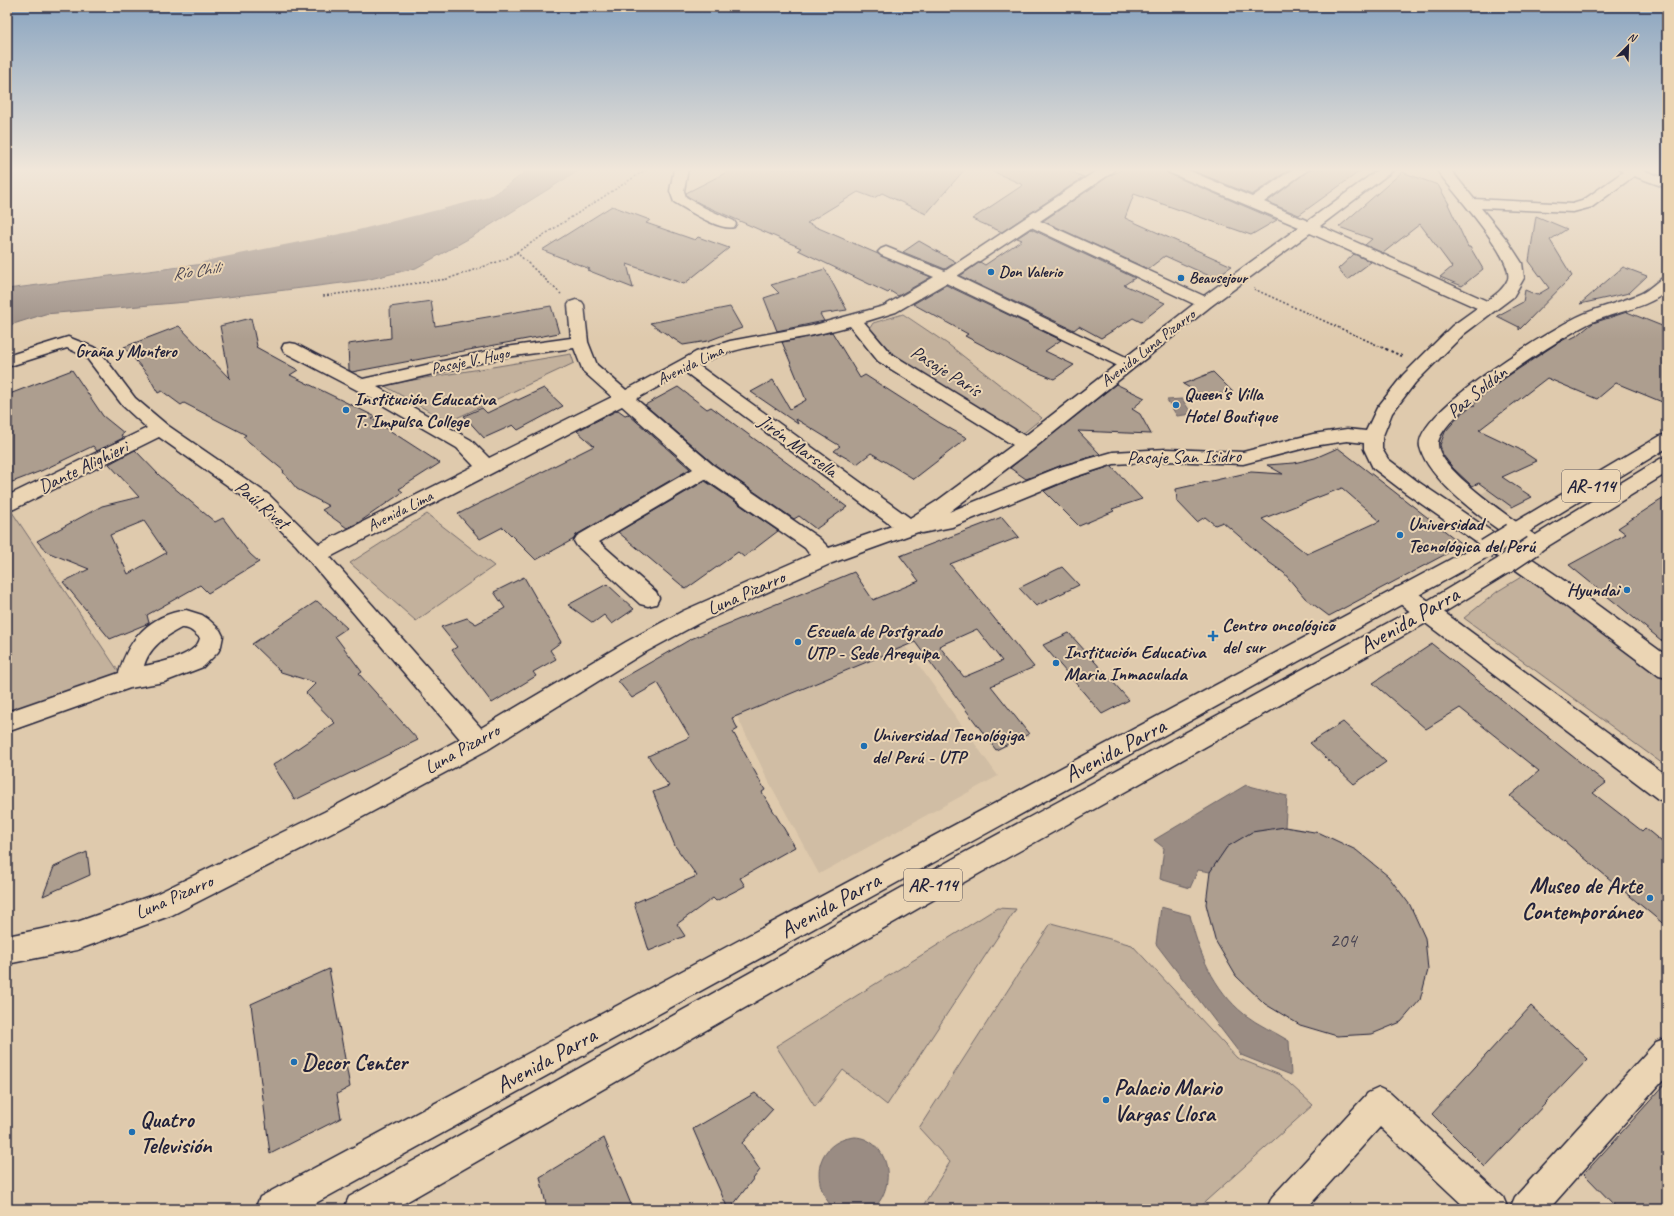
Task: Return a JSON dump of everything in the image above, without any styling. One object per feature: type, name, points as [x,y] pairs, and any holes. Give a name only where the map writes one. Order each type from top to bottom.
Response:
[{"type":"street","name":"Avenida Lima","points":[[315,555],[624,398],[702,356],[730,346],[811,331],[890,309],[946,277],[1022,226]]},
{"type":"street","points":[[1039,226],[1205,303]]},
{"type":"street","points":[[1307,226],[1489,308]]},
{"type":"street","points":[[1489,226],[1502,243],[1514,263],[1516,278],[1507,294],[1458,330],[1408,380],[1383,412],[1373,438],[1372,449],[1380,463],[1410,486],[1551,583],[1667,669]]},
{"type":"street","name":"Avenida Luna Pizarro","points":[[909,528],[944,506],[1026,445],[1205,303],[1310,227]]},
{"type":"street","points":[[886,252],[946,277],[1127,364]]},
{"type":"street","name":"Paz Soldán","points":[[1534,546],[1514,532],[1454,482],[1437,463],[1432,455],[1429,444],[1435,426],[1487,380],[1540,345],[1582,320],[1650,296],[1663,288],[1667,281]]},
{"type":"street","points":[[576,306],[580,342],[589,367],[706,470],[812,543],[825,557]]},
{"type":"street","name":"Pasaje París","points":[[854,320],[884,357],[1026,445]]},
{"type":"street","name":"Paúl Rivet","points":[[7,362],[68,342],[92,353],[129,402],[160,429],[262,500],[303,540],[478,742]]},
{"type":"street","name":"Pasaje V. Hugo","points":[[361,385],[506,352],[580,342]]},
{"type":"street","points":[[290,348],[361,385],[464,444],[486,467]]},
{"type":"street","name":"Jirón Marsella","points":[[686,365],[909,528]]},
{"type":"street","name":"Dante Alighieri","points":[[7,504],[160,429]]},
{"type":"street","name":"Pasaje San Isidro","points":[[909,528],[945,522],[1068,472],[1113,458],[1167,454],[1243,458],[1313,440],[1347,435],[1373,438]]},
{"type":"street","name":"AR-114","points":[[1514,532],[1667,440]]},
{"type":"street","name":"AR-114","points":[[1534,546],[1667,464]]},
{"type":"street","points":[[648,598],[584,541],[706,470]]},
{"type":"street","name":"Luna Pizarro","points":[[7,950],[77,936],[162,905],[333,820],[478,742],[634,648],[691,617],[825,557],[909,528]]},
{"type":"street","name":"Avenida Parra","points":[[361,1209],[970,864],[1428,612],[1496,556],[1514,532]]},
{"type":"street","name":"Avenida Parra","points":[[272,1209],[1403,594],[1496,556],[1534,546]]},
{"type":"street","points":[[1403,594],[1667,791]]},
{"type":"street","points":[[7,722],[129,679]]},
{"type":"street","points":[[1537,1206],[1667,1053]]},
{"type":"street","points":[[1284,1209],[1379,1104],[1491,1209]]},
{"type":"path","points":[[323,296],[447,280],[506,258],[557,226]]},
{"type":"path","points":[[516,252],[562,294]]},
{"type":"path","points":[[1235,281],[1422,365]]},
{"type":"shaded area","points":[[903,314],[949,345],[1042,418],[1020,436],[891,352],[870,328],[873,323]]},
{"type":"shaded area","points":[[571,354],[574,363],[448,422],[383,385]]},
{"type":"shaded area","points":[[1488,490],[1512,507],[1503,512],[1479,495]]},
{"type":"shaded area","points":[[12,512],[121,675],[7,712],[7,515]]},
{"type":"shaded area","points":[[427,514],[494,566],[416,621],[350,563]]},
{"type":"shaded area","points":[[1526,574],[1639,654],[1667,678],[1667,767],[1464,618],[1498,591]]},
{"type":"shaded area","name":"Universidad Tecnológiga del Perú - UTP","points":[[905,646],[998,776],[819,874],[768,780],[737,716]]},
{"type":"shaded area","points":[[997,908],[1016,909],[887,1105],[843,1070],[815,1107],[776,1046]]},
{"type":"shaded area","points":[[1051,923],[1132,945],[1237,1058],[1280,1075],[1313,1105],[1197,1209],[921,1209],[950,1162],[919,1128]]},
{"type":"water","points":[[426,226],[489,226],[416,268],[366,280],[186,302],[45,314],[7,326],[7,289],[243,259],[332,253],[404,235]]},
{"type":"water","points":[[1182,399],[1192,414],[1177,416],[1167,400]]},
{"type":"water","points":[[1246,785],[1287,796],[1285,827],[1252,832],[1227,847],[1210,872],[1198,870],[1190,888],[1160,879],[1164,848],[1154,840]]},
{"type":"water","points":[[1161,907],[1190,915],[1193,929],[1203,956],[1224,994],[1249,1018],[1289,1041],[1291,1075],[1241,1055],[1156,944]]},
{"type":"water","points":[[855,1137],[867,1140],[876,1146],[882,1154],[886,1163],[887,1183],[880,1201],[873,1209],[834,1209],[826,1199],[821,1187],[819,1176],[820,1165],[824,1155],[831,1146],[842,1140]]},
{"type":"building","points":[[581,226],[654,226],[695,240],[698,237],[729,248],[684,284],[627,264],[633,288],[542,250]]},
{"type":"building","points":[[750,226],[813,226],[931,277],[898,296],[890,291],[888,293],[798,250],[801,248]]},
{"type":"building","points":[[988,226],[1011,226],[1002,232]]},
{"type":"building","points":[[1053,226],[1142,226],[1232,266],[1214,278],[1165,256],[1148,269]]},
{"type":"building","points":[[1225,226],[1267,226],[1251,235]]},
{"type":"building","points":[[1340,226],[1418,226],[1383,253],[1365,245],[1372,239],[1339,227]]},
{"type":"building","points":[[1421,226],[1458,226],[1468,247],[1470,247],[1483,269],[1462,286],[1440,277],[1452,267]]},
{"type":"building","points":[[1534,226],[1559,226],[1567,229],[1550,240],[1572,276],[1519,330],[1519,327],[1497,316],[1523,302],[1525,290],[1537,295],[1549,288],[1529,261]]},
{"type":"building","points":[[1031,229],[1135,278],[1124,285],[1165,303],[1141,322],[1133,318],[1101,338],[1079,326],[1074,330],[960,276],[980,262],[985,265],[1022,240],[1017,238]]},
{"type":"building","points":[[919,241],[956,262],[945,269],[903,252]]},
{"type":"building","points":[[1354,254],[1371,262],[1347,280],[1338,269]]},
{"type":"building","points":[[1623,267],[1647,276],[1629,293],[1580,304]]},
{"type":"building","points":[[825,269],[847,310],[820,314],[824,321],[777,331],[764,298],[779,293],[771,285]]},
{"type":"building","points":[[946,285],[1061,340],[1045,351],[1074,365],[1054,379],[1020,365],[965,336],[968,334],[913,304]]},
{"type":"building","points":[[431,301],[435,326],[551,306],[559,333],[352,372],[349,370],[348,344],[391,338],[390,307]]},
{"type":"building","points":[[730,307],[742,328],[708,341],[683,345],[650,323]]},
{"type":"building","points":[[1627,312],[1667,328],[1667,404],[1616,383],[1597,399],[1547,378],[1479,430],[1519,449],[1537,461],[1502,477],[1532,497],[1512,507],[1479,483],[1472,486],[1453,468],[1443,455],[1440,445],[1445,432],[1459,416],[1472,405],[1474,406],[1477,400],[1505,378],[1556,344],[1567,338],[1570,339],[1578,335],[1593,323]]},
{"type":"building","points":[[251,318],[256,347],[298,370],[290,375],[376,417],[372,419],[440,463],[399,489],[403,492],[358,523],[347,528],[322,510],[329,506],[297,489],[283,472],[284,471],[243,437],[246,435],[184,403],[181,405],[162,391],[158,393],[148,375],[124,347],[179,326],[230,379],[220,326]]},
{"type":"building","points":[[832,332],[860,378],[865,375],[940,423],[967,438],[914,479],[871,453],[857,464],[834,451],[840,446],[796,419],[798,424],[751,392],[773,380],[790,409],[806,400],[782,342]]},
{"type":"building","points":[[72,370],[103,416],[124,433],[121,435],[123,438],[97,451],[93,446],[41,471],[7,484],[7,395]]},
{"type":"building","points":[[1213,372],[1233,392],[1205,397],[1183,384]]},
{"type":"building","points":[[1116,384],[1145,398],[1132,409],[1140,414],[1151,434],[1078,431],[1100,454],[1060,466],[1026,479],[1010,468]]},
{"type":"building","points":[[678,387],[707,409],[711,407],[847,507],[816,529],[799,516],[794,519],[714,464],[645,405]]},
{"type":"building","points":[[544,388],[563,406],[518,430],[513,425],[484,438],[464,416],[482,408],[487,413]]},
{"type":"building","points":[[618,410],[625,415],[628,414],[690,469],[576,535],[574,539],[536,560],[503,527],[480,539],[458,514],[594,446],[577,431]]},
{"type":"building","name":"Universidad Tecnológica del Perú","points":[[1338,448],[1463,545],[1329,616],[1305,598],[1284,573],[1270,563],[1223,522],[1215,525],[1205,517],[1197,522],[1177,501],[1176,489],[1251,472],[1283,474],[1267,465],[1294,463],[1315,458]],"holes":[[[1342,488],[1380,521],[1307,554],[1262,519]]]},
{"type":"building","points":[[135,450],[160,476],[215,522],[223,518],[250,554],[259,562],[208,593],[200,585],[147,615],[149,623],[110,639],[63,582],[89,569],[47,552],[37,541],[102,506],[139,497],[109,464]],"holes":[[[144,521],[166,553],[128,574],[110,535]]]},
{"type":"building","points":[[1111,466],[1142,499],[1112,509],[1114,511],[1079,526],[1044,491],[1075,478]]},
{"type":"building","points":[[705,481],[778,531],[744,557],[738,552],[686,589],[618,532]]},
{"type":"building","name":"Hyundai","points":[[1667,496],[1667,645],[1569,565],[1626,534],[1618,528]]},
{"type":"building","points":[[1002,517],[1019,537],[950,564],[1034,667],[991,686],[1029,734],[996,750],[915,642],[732,718],[738,729],[733,732],[765,790],[762,792],[795,847],[740,878],[745,886],[716,901],[713,898],[677,924],[685,936],[649,951],[634,903],[697,876],[675,846],[653,792],[669,786],[648,756],[690,737],[658,683],[632,698],[618,681],[691,639],[854,572],[873,600],[919,581],[900,556]],"holes":[[[977,629],[1002,661],[964,677],[939,646]]]},
{"type":"building","points":[[1062,567],[1079,585],[1036,606],[1019,588]]},
{"type":"building","points":[[524,577],[561,642],[550,650],[556,659],[533,672],[536,676],[492,703],[452,650],[457,647],[441,627],[467,618],[476,624],[505,608],[494,592]]},
{"type":"building","points":[[607,584],[634,609],[612,624],[604,615],[593,623],[568,605]]},
{"type":"building","points":[[317,601],[347,628],[335,636],[362,672],[359,674],[418,740],[295,800],[273,765],[335,723],[306,693],[316,683],[281,672],[252,644]]},
{"type":"building","points":[[1069,633],[1129,700],[1102,714],[1043,645]]},
{"type":"building","points":[[1432,644],[1606,783],[1593,793],[1642,831],[1645,828],[1667,846],[1667,927],[1510,796],[1539,771],[1460,708],[1426,729],[1373,683]]},
{"type":"building","points":[[1343,722],[1386,762],[1354,784],[1310,743]]},
{"type":"building","points":[[1285,827],[1320,833],[1356,850],[1388,876],[1410,905],[1425,938],[1428,970],[1420,1000],[1401,1022],[1372,1034],[1337,1036],[1300,1025],[1265,1004],[1236,976],[1215,940],[1206,904],[1210,872],[1227,847],[1252,832]]},
{"type":"building","points":[[87,852],[90,875],[43,896],[54,867]]},
{"type":"building","points":[[329,969],[350,1087],[337,1094],[341,1118],[270,1154],[251,1004]]},
{"type":"building","points":[[1531,1006],[1588,1059],[1485,1167],[1432,1114]]},
{"type":"building","points":[[1667,1082],[1667,1209],[1618,1209],[1584,1174]]},
{"type":"building","points":[[755,1093],[773,1109],[742,1143],[760,1170],[730,1209],[728,1209],[693,1129]]},
{"type":"building","points":[[604,1138],[633,1209],[547,1209],[540,1177]]},
{"type":"waterway","name":"Río Chili","points":[[214,268],[351,241],[410,226]]},
{"type":"place","name":"Don Valerio","points":[[991,272]]},
{"type":"place","name":"Beausejour","points":[[1181,278]]},
{"type":"place","name":"Queen's Villa Hotel Boutique","points":[[1176,405]]},
{"type":"place","name":"Institución Educativa T. Impulsa College","points":[[346,410]]},
{"type":"place","name":"Universidad Tecnológica del Perú","points":[[1400,535]]},
{"type":"place","name":"Hyundai","points":[[1627,590]]},
{"type":"place","name":"Centro oncológico del sur","points":[[1213,636]]},
{"type":"place","name":"Escuela de Postgrado UTP - Sede Arequipa","points":[[798,642]]},
{"type":"place","name":"Institución Educativa Maria Inmaculada","points":[[1056,663]]},
{"type":"place","name":"Universidad Tecnológiga del Perú - UTP","points":[[864,746]]},
{"type":"place","name":"Museo de Arte Contemporáneo","points":[[1650,898]]},
{"type":"place","name":"Decor Center","points":[[294,1062]]},
{"type":"place","name":"Palacio Mario Vargas Llosa","points":[[1106,1100]]},
{"type":"place","name":"Quatro Televisión","points":[[132,1132]]},
{"type":"district","name":"Graña y Montero","points":[[126,351]]}]
